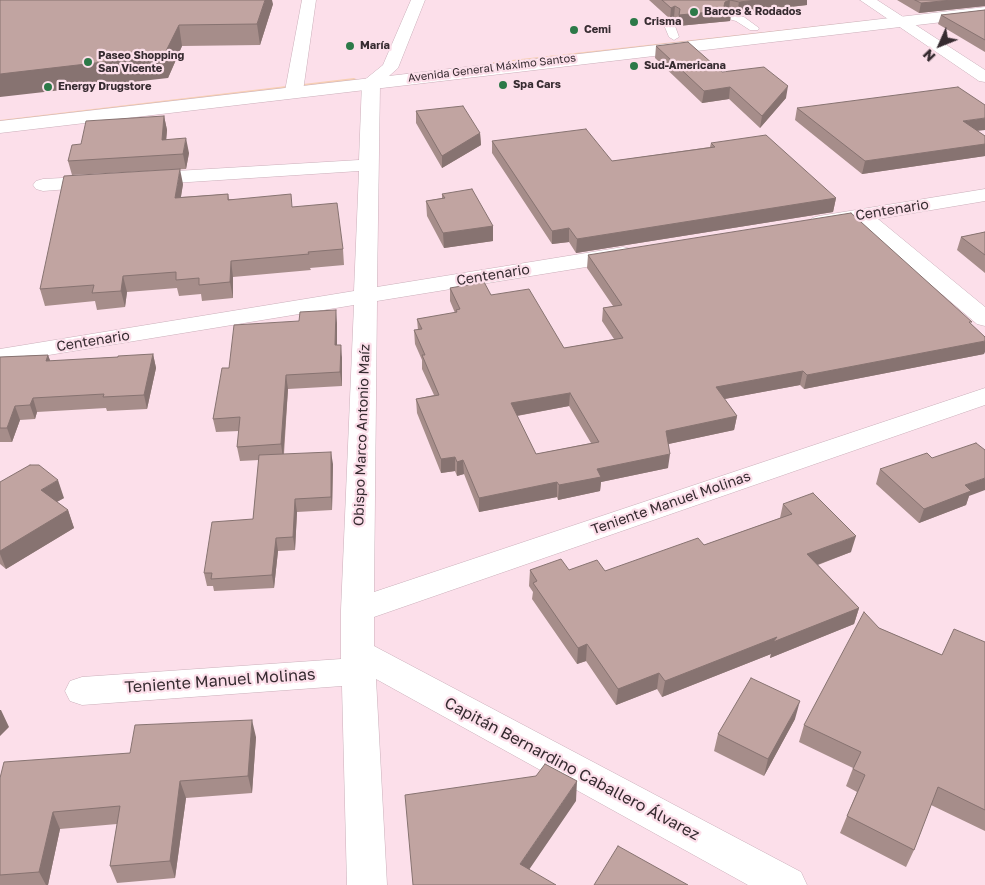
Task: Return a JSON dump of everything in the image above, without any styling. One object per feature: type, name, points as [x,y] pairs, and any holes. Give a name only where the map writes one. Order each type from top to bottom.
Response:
[{"type":"street","points":[[295,85],[309,0]]},
{"type":"street","name":"Obispo Marco Antonio Maíz","points":[[367,885],[357,662],[357,610],[369,165],[381,75],[418,0]]},
{"type":"street","points":[[867,0],[985,77]]},
{"type":"street","name":"Avenida General Máximo Santos","points":[[0,127],[295,85],[894,18],[985,2]]},
{"type":"street","name":"Avenida General Máximo Santos","points":[[0,113],[381,75],[674,29],[754,28],[985,12]]},
{"type":"street","points":[[43,185],[369,165]]},
{"type":"street","name":"Centenario","points":[[802,225],[985,195]]},
{"type":"street","points":[[861,215],[985,318]]},
{"type":"street","name":"Centenario","points":[[0,356],[647,250]]},
{"type":"street","name":"Teniente Manuel Molinas","points":[[357,610],[985,396]]},
{"type":"street","name":"Teniente Manuel Molinas","points":[[82,691],[357,662]]},
{"type":"street","name":"Capitán Bernardino Caballero Álvarez","points":[[357,662],[786,885]]},
{"type":"lane","points":[[729,16],[740,19],[754,28]]},
{"type":"shaded area","points":[[876,21],[480,66],[494,62]]},
{"type":"shaded area","points":[[354,78],[358,80],[0,122],[0,120]]},
{"type":"building","name":"Paseo Shopping San Vicente","points":[[0,0],[265,0],[257,24],[179,25],[164,55],[0,74]]},
{"type":"building","points":[[662,0],[730,0],[725,2],[724,6],[732,10],[679,15],[680,9],[675,6],[671,8]]},
{"type":"building","points":[[730,0],[757,0],[739,2]]},
{"type":"building","points":[[915,0],[952,0],[921,3]]},
{"type":"building","points":[[985,10],[985,40],[941,15]]},
{"type":"building","points":[[688,42],[722,72],[764,67],[788,86],[762,116],[730,87],[704,91],[656,46]]},
{"type":"building","points":[[958,87],[985,105],[985,118],[963,121],[985,136],[985,144],[865,161],[797,108]]},
{"type":"building","points":[[463,106],[480,133],[442,156],[416,111]]},
{"type":"building","points":[[164,116],[162,140],[186,138],[183,154],[68,161],[72,145],[81,144],[86,121]]},
{"type":"building","points":[[586,129],[612,161],[715,147],[711,143],[766,135],[836,198],[577,239],[569,228],[552,231],[492,141]]},
{"type":"building","points":[[180,169],[175,198],[228,194],[228,200],[291,194],[292,207],[337,203],[343,249],[231,261],[230,282],[199,285],[199,278],[176,280],[176,272],[123,276],[121,291],[92,293],[94,285],[40,289],[64,176]]},
{"type":"building","points":[[472,189],[493,226],[443,233],[426,201],[445,198],[442,194]]},
{"type":"building","points":[[851,213],[972,322],[969,322],[985,337],[985,341],[807,375],[803,371],[716,387],[737,416],[666,431],[670,454],[597,469],[601,477],[559,485],[557,482],[479,498],[463,460],[457,462],[455,457],[441,459],[416,399],[439,395],[422,355],[425,355],[414,330],[422,329],[417,319],[457,312],[456,310],[460,309],[450,288],[484,282],[491,295],[529,289],[564,348],[623,338],[603,308],[622,305],[588,255]],"holes":[[[570,393],[599,442],[536,454],[511,403]]]},
{"type":"building","points":[[985,232],[985,255],[961,237]]},
{"type":"building","points":[[336,310],[335,345],[341,345],[340,372],[286,375],[281,444],[237,447],[240,417],[213,419],[222,368],[229,368],[234,325],[299,321],[300,312]]},
{"type":"building","points":[[153,354],[144,395],[103,397],[104,394],[33,398],[30,405],[15,406],[7,428],[0,428],[0,357],[48,355],[46,361]]},
{"type":"building","points":[[976,443],[985,450],[985,478],[965,485],[971,491],[924,509],[880,469],[927,453],[932,458]]},
{"type":"building","points":[[331,452],[331,497],[295,499],[293,537],[276,538],[272,575],[211,579],[212,573],[204,573],[212,522],[253,519],[259,455]]},
{"type":"building","points":[[30,465],[39,465],[58,480],[41,490],[68,510],[0,551],[0,482]]},
{"type":"building","points":[[813,493],[856,536],[807,554],[859,608],[773,642],[777,637],[665,681],[659,673],[618,689],[587,644],[578,648],[533,583],[537,581],[530,570],[561,559],[569,570],[597,560],[605,571],[698,538],[704,545],[792,514],[783,504]]},
{"type":"building","points":[[864,612],[879,628],[942,655],[954,629],[985,642],[985,810],[938,787],[914,850],[847,816],[865,775],[853,769],[861,752],[804,725]]},
{"type":"building","points":[[751,678],[800,701],[768,759],[718,734]]},
{"type":"building","points":[[252,720],[248,776],[180,781],[170,861],[110,866],[120,806],[53,812],[39,872],[0,875],[0,778],[4,762],[130,753],[135,725]]},
{"type":"building","points":[[545,764],[577,781],[520,864],[556,885],[413,885],[405,795],[536,776]]},
{"type":"building","points":[[618,846],[688,885],[594,885]]},
{"type":"place","name":"Barcos & Rodados","points":[[694,12]]},
{"type":"place","name":"Crisma","points":[[634,22]]},
{"type":"place","name":"Cemi","points":[[574,30]]},
{"type":"place","name":"María","points":[[350,46]]},
{"type":"place","name":"Paseo Shopping San Vicente","points":[[88,62]]},
{"type":"place","name":"Sud-Americana","points":[[634,66]]},
{"type":"place","name":"Spa Cars","points":[[503,85]]},
{"type":"place","name":"Energy Drugstore","points":[[48,87]]}]
